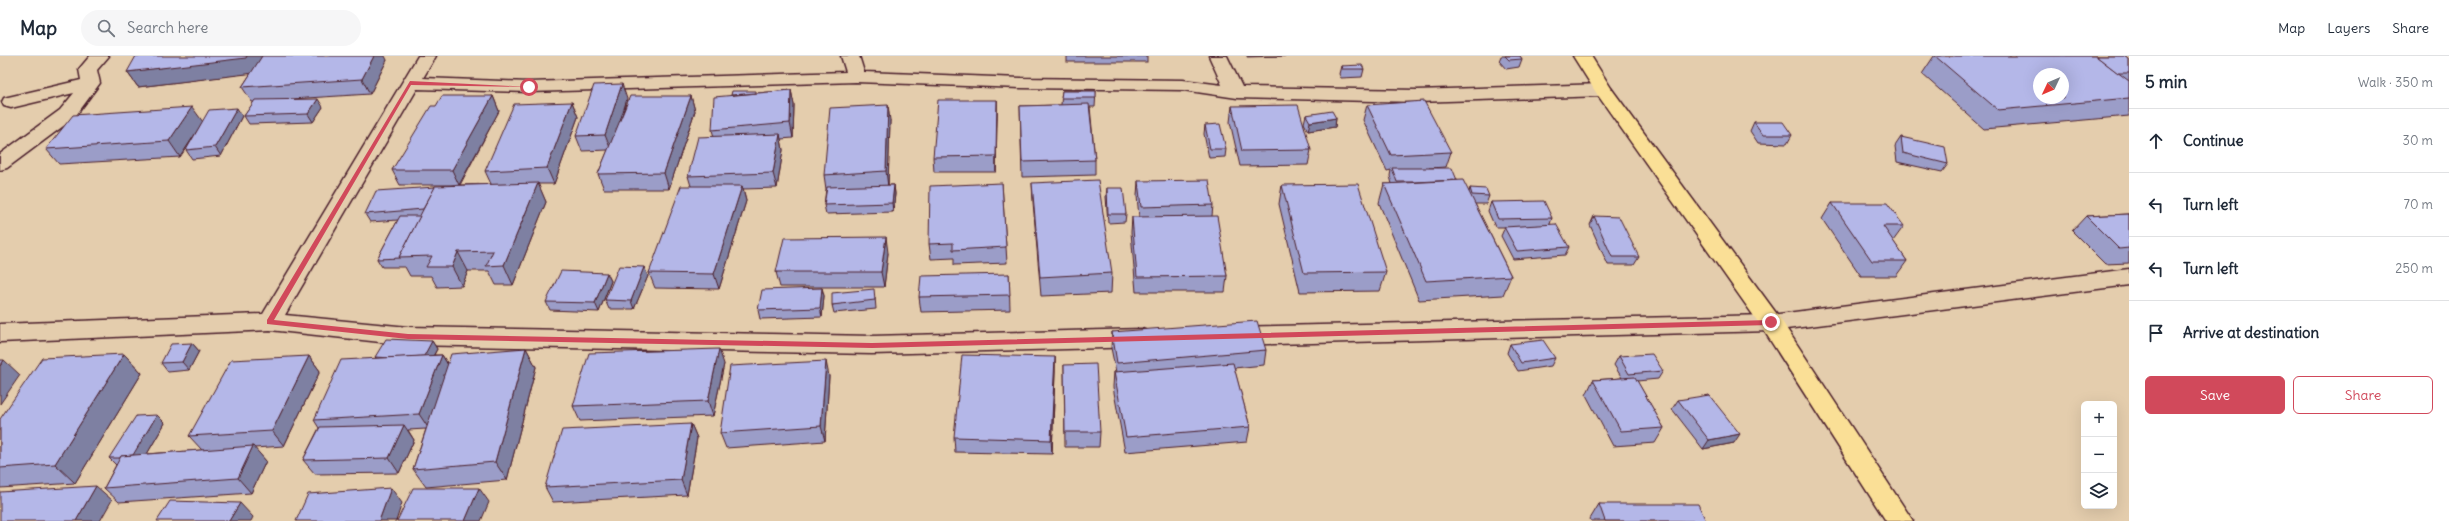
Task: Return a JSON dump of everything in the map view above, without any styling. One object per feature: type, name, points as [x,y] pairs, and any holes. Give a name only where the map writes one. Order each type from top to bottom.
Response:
[{"type":"main road","points":[[1582,56],[1603,90],[1771,322],[1900,521]]},
{"type":"street","points":[[0,164],[67,114],[91,83],[88,69],[100,56]]},
{"type":"street","points":[[270,322],[427,56]]},
{"type":"street","points":[[850,56],[856,77]]},
{"type":"street","points":[[1218,56],[1228,80],[1238,92]]},
{"type":"street","points":[[410,83],[529,87],[856,77],[1021,84],[1182,85],[1238,92],[1417,96],[1603,90]]},
{"type":"street","points":[[5,102],[91,83]]},
{"type":"street","points":[[5,102],[67,114]]},
{"type":"street","points":[[1214,336],[1771,322],[2129,277]]},
{"type":"street","points":[[0,333],[270,322],[408,336],[872,345],[1166,338]]},
{"type":"building","points":[[136,56],[247,56],[246,58],[127,72]]},
{"type":"building","points":[[262,56],[374,56],[362,79],[242,87]]},
{"type":"building","points":[[1505,56],[1520,56],[1522,59],[1509,60]]},
{"type":"building","points":[[1935,56],[2096,56],[2129,81],[2129,98],[2069,103],[2069,68],[2033,68],[2033,104],[2064,104],[1998,110]]},
{"type":"building","points":[[2096,56],[2125,56],[2129,59],[2129,73],[2118,73]]},
{"type":"building","points":[[1362,65],[1364,69],[1342,69],[1341,66]]},
{"type":"building","points":[[622,84],[605,135],[576,136],[594,85]]},
{"type":"building","points":[[791,90],[790,123],[712,130],[714,97]]},
{"type":"building","points":[[732,91],[756,91],[756,93],[731,95]]},
{"type":"building","points":[[1062,91],[1096,91],[1096,98],[1061,98]]},
{"type":"building","points":[[442,96],[493,96],[452,170],[392,170],[431,106],[436,106]]},
{"type":"building","points":[[630,96],[691,96],[664,173],[598,174]]},
{"type":"building","points":[[318,99],[308,114],[244,116],[255,100]]},
{"type":"building","points":[[938,100],[997,100],[996,156],[933,157]]},
{"type":"building","points":[[1424,101],[1451,152],[1391,155],[1367,105]]},
{"type":"building","points":[[572,102],[547,168],[485,171],[514,104]]},
{"type":"building","points":[[1089,104],[1095,160],[1022,162],[1020,106]]},
{"type":"building","points":[[888,105],[886,171],[824,175],[830,108]]},
{"type":"building","points":[[1298,105],[1311,150],[1242,151],[1232,106]]},
{"type":"building","points":[[192,107],[169,141],[46,149],[73,115]]},
{"type":"building","points":[[237,108],[215,147],[186,150],[209,110]]},
{"type":"building","points":[[1332,111],[1336,118],[1310,122],[1306,115]]},
{"type":"building","points":[[1754,122],[1783,122],[1792,135],[1763,135]]},
{"type":"building","points":[[1220,124],[1226,149],[1210,149],[1205,125]]},
{"type":"building","points":[[780,134],[773,173],[688,176],[698,137]]},
{"type":"building","points":[[1901,137],[1945,147],[1948,164],[1903,153]]},
{"type":"building","points":[[1392,168],[1452,168],[1457,180],[1397,182]]},
{"type":"building","points":[[1098,180],[1112,273],[1040,277],[1032,183]]},
{"type":"building","points":[[1209,180],[1213,205],[1141,207],[1138,181]]},
{"type":"building","points":[[1463,180],[1511,276],[1426,281],[1384,184]]},
{"type":"building","points":[[538,183],[504,265],[486,266],[493,251],[458,252],[452,267],[426,267],[432,256],[399,257],[435,186]]},
{"type":"building","points":[[1002,183],[1006,247],[953,250],[953,243],[929,244],[930,186]]},
{"type":"building","points":[[1358,184],[1386,272],[1304,273],[1282,185]]},
{"type":"building","points":[[894,185],[892,203],[824,205],[827,187]]},
{"type":"building","points":[[681,186],[742,186],[714,274],[649,273]]},
{"type":"building","points":[[435,187],[423,209],[365,214],[376,191]]},
{"type":"building","points":[[1107,188],[1123,188],[1126,214],[1108,214]]},
{"type":"building","points":[[1470,188],[1486,189],[1489,196],[1472,195]]},
{"type":"building","points":[[1544,201],[1552,218],[1498,219],[1491,202]]},
{"type":"building","points":[[1832,203],[1887,203],[1904,226],[1883,226],[1907,261],[1872,261]]},
{"type":"building","points":[[2129,214],[2129,248],[2119,249],[2086,216]]},
{"type":"building","points":[[400,216],[420,216],[399,257],[400,258],[377,259]]},
{"type":"building","points":[[1217,216],[1227,276],[1137,277],[1132,217]]},
{"type":"building","points":[[1594,216],[1619,217],[1639,257],[1612,257]]},
{"type":"building","points":[[1556,224],[1569,247],[1517,251],[1504,227]]},
{"type":"building","points":[[886,237],[881,272],[776,272],[784,238]]},
{"type":"building","points":[[619,266],[644,267],[631,301],[605,300]]},
{"type":"building","points":[[561,271],[607,273],[595,303],[546,302]]},
{"type":"building","points":[[1009,274],[1010,295],[919,297],[921,276]]},
{"type":"building","points":[[822,288],[820,308],[758,310],[762,290]]},
{"type":"building","points":[[874,289],[875,300],[832,305],[832,293]]},
{"type":"building","points":[[1257,321],[1266,350],[1117,363],[1112,332]]},
{"type":"building","points":[[386,339],[432,341],[424,356],[392,358],[375,357]]},
{"type":"building","points":[[1543,340],[1555,358],[1521,363],[1510,344]]},
{"type":"building","points":[[192,343],[182,362],[161,363],[171,344]]},
{"type":"building","points":[[526,348],[495,462],[413,469],[451,354]]},
{"type":"building","points":[[719,349],[708,401],[573,406],[589,353]]},
{"type":"building","points":[[124,354],[55,464],[0,468],[0,419],[42,358]]},
{"type":"building","points":[[1652,354],[1663,371],[1629,374],[1619,356]]},
{"type":"building","points":[[442,355],[419,414],[314,420],[341,360]]},
{"type":"building","points":[[962,355],[1055,357],[1051,440],[954,437]]},
{"type":"building","points":[[309,356],[272,431],[189,436],[231,360]]},
{"type":"building","points":[[0,360],[4,360],[0,366]]},
{"type":"building","points":[[826,361],[821,426],[720,433],[730,366]]},
{"type":"building","points":[[1233,363],[1250,427],[1126,437],[1114,372]]},
{"type":"building","points":[[1096,364],[1100,432],[1065,432],[1064,365]]},
{"type":"building","points":[[1635,377],[1664,428],[1621,431],[1593,380]]},
{"type":"building","points":[[1709,395],[1740,434],[1709,440],[1678,400]]},
{"type":"building","points":[[157,415],[133,455],[121,456],[120,458],[109,458],[136,416]]},
{"type":"building","points":[[691,424],[681,480],[545,487],[562,430]]},
{"type":"building","points":[[404,425],[389,458],[303,460],[320,427]]},
{"type":"building","points":[[253,446],[238,478],[104,488],[121,456]]},
{"type":"building","points":[[96,486],[76,521],[0,521],[0,492]]},
{"type":"building","points":[[391,488],[379,521],[296,521],[308,494]]},
{"type":"building","points":[[413,488],[479,488],[465,521],[397,521]]},
{"type":"building","points":[[170,501],[240,503],[229,521],[157,521]]},
{"type":"building","points":[[1599,504],[1698,504],[1706,521],[1605,521]]},
{"type":"route","points":[[529,87],[410,83],[270,322],[408,336],[872,345],[1771,322]]}]
